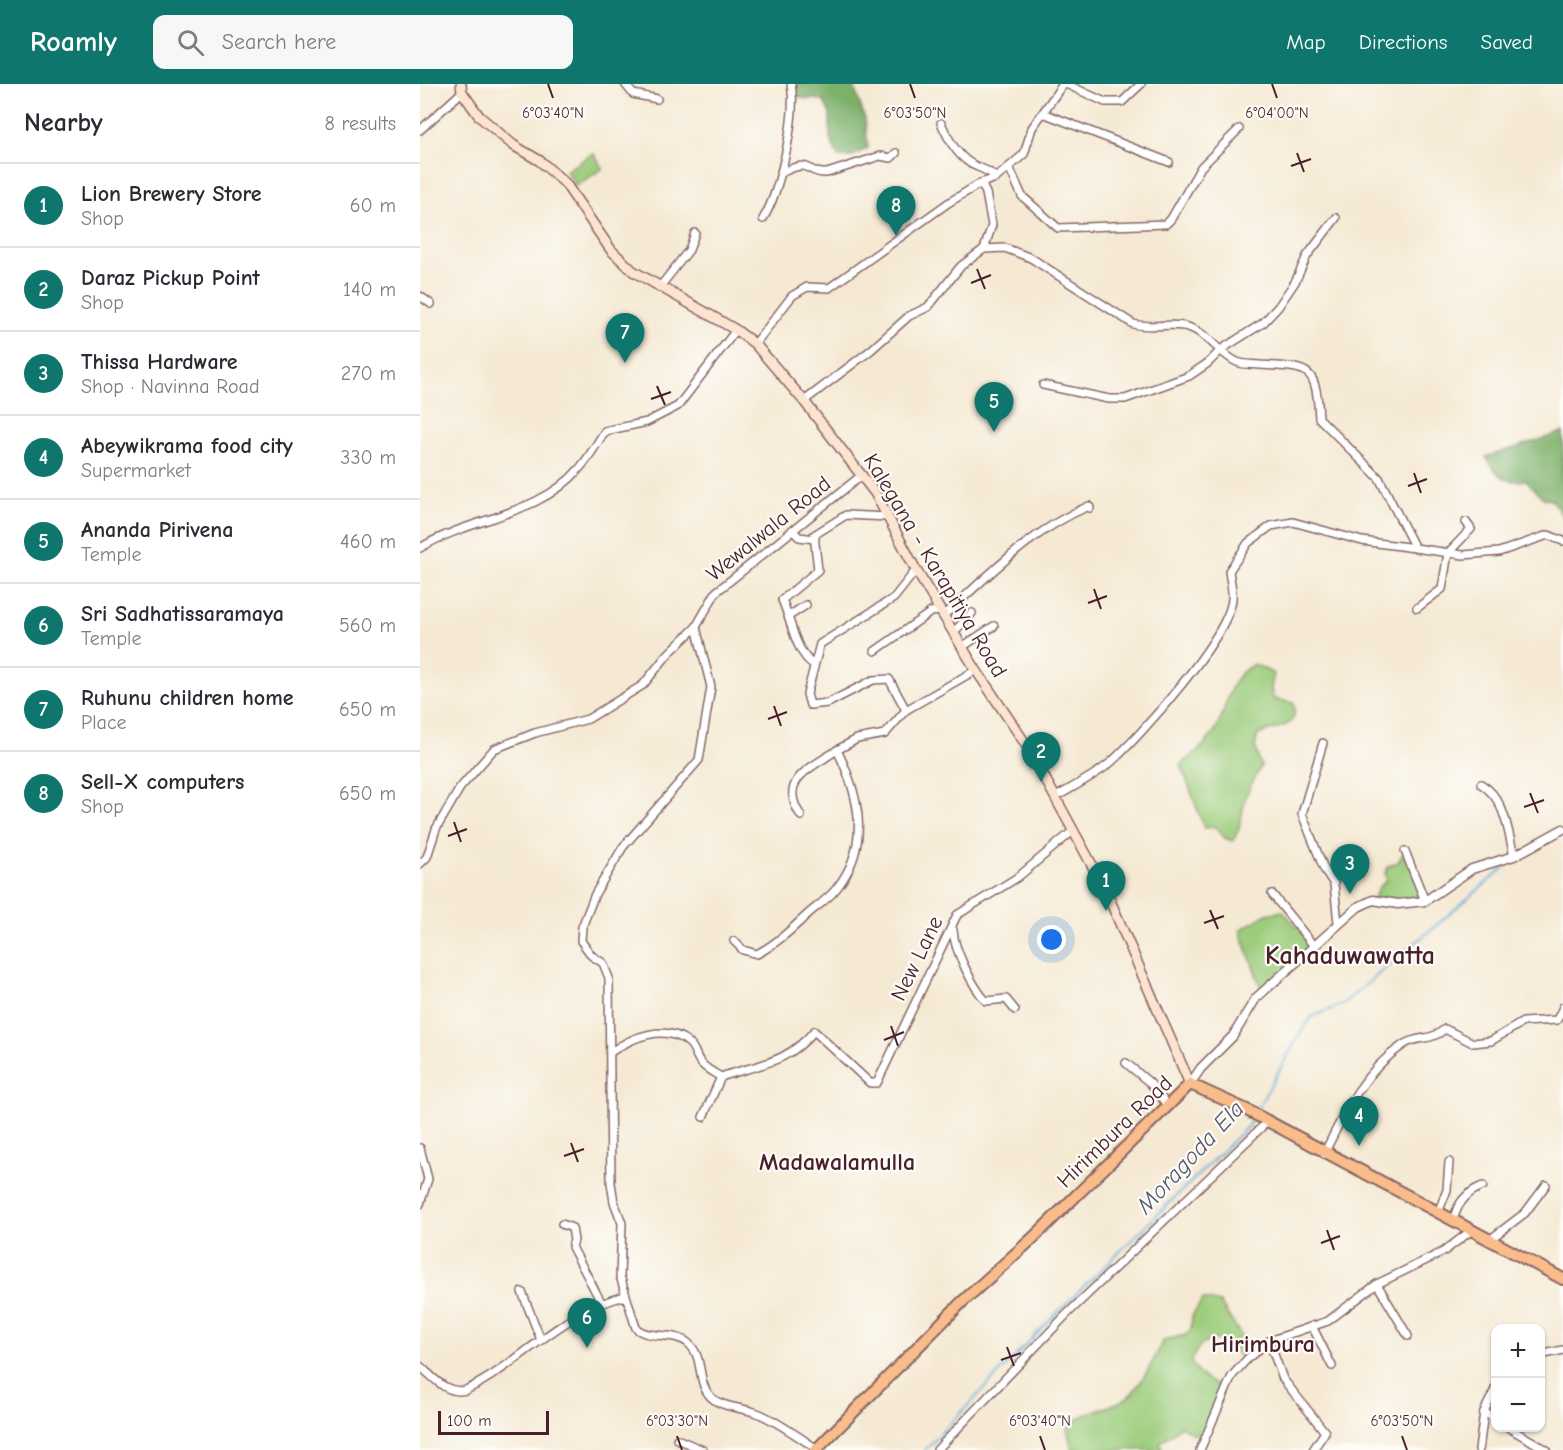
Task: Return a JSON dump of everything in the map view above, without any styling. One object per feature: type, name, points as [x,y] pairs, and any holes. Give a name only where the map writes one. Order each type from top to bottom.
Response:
[{"type":"main road","name":"Kalegana - Karapitiya Road","points":[[461,88],[479,116],[513,145],[540,161],[565,183],[611,250],[633,271],[659,288],[736,330],[755,344],[804,401],[862,475],[953,633],[1029,749],[1074,830],[1105,889],[1190,1084]]},
{"type":"main road","name":"Hirimbura Road","points":[[816,1450],[962,1302],[1033,1238],[1190,1084],[1247,1110],[1324,1154],[1563,1279]]},
{"type":"street","points":[[625,84],[633,94],[657,99]]},
{"type":"street","points":[[763,219],[771,206],[781,173],[791,114],[791,84]]},
{"type":"street","points":[[755,344],[792,296],[807,287],[829,288],[948,203],[981,183],[996,178],[1024,154],[1032,128],[1065,84],[1105,102],[1122,102],[1141,84]]},
{"type":"street","points":[[420,130],[461,88]]},
{"type":"street","points":[[1043,113],[1169,162]]},
{"type":"street","points":[[941,123],[952,144],[970,164],[991,172],[996,178]]},
{"type":"street","points":[[1009,167],[1022,196],[1058,228],[1156,226],[1172,219],[1201,167],[1239,129]]},
{"type":"street","points":[[781,173],[797,165],[809,166],[821,173],[827,173],[880,156],[891,158],[896,153]]},
{"type":"street","points":[[981,183],[986,194],[992,225],[984,249]]},
{"type":"street","points":[[1043,385],[1109,399],[1125,399],[1189,376],[1208,363],[1222,349],[1263,323],[1278,307],[1295,282],[1307,256],[1336,218]]},
{"type":"street","points":[[659,288],[689,250],[695,233]]},
{"type":"street","points":[[804,401],[871,350],[909,316],[928,307],[961,266],[984,249],[1005,248],[1031,258],[1133,324],[1149,328],[1187,326],[1222,349],[1235,362],[1291,366],[1307,371],[1317,384],[1319,417],[1379,478],[1415,548]]},
{"type":"street","points":[[420,296],[431,304]]},
{"type":"street","points":[[420,548],[458,528],[510,513],[550,494],[579,469],[605,431],[647,422],[678,406],[736,330]]},
{"type":"street","name":"Wewalwala Road","points":[[420,864],[427,857],[436,829],[460,788],[494,749],[535,733],[588,718],[643,685],[668,654],[696,627],[716,592],[862,475]]},
{"type":"street","points":[[874,651],[931,612],[942,614],[1035,534],[1061,518],[1089,506],[1090,508]]},
{"type":"street","points":[[814,665],[808,661],[798,644],[782,600],[818,570],[814,535],[846,514],[888,517]]},
{"type":"street","points":[[1056,797],[1111,762],[1189,676],[1227,616],[1232,599],[1229,571],[1248,543],[1271,526],[1293,522],[1362,541],[1463,555],[1499,552],[1548,535],[1563,541]]},
{"type":"street","points":[[1417,608],[1442,589],[1448,553],[1471,529],[1466,522]]},
{"type":"street","points":[[792,530],[799,537],[815,539]]},
{"type":"street","points":[[906,710],[890,679],[873,680],[828,703],[810,705],[807,694],[820,644],[894,598],[916,570]]},
{"type":"street","points":[[789,616],[806,605]]},
{"type":"street","points":[[953,633],[972,613]]},
{"type":"street","points":[[962,647],[994,626]]},
{"type":"street","points":[[696,627],[711,687],[699,760],[623,846],[595,894],[582,927],[581,941],[592,956],[603,963],[609,978],[611,1183],[614,1202],[622,1223],[620,1275],[625,1296],[640,1332],[679,1338],[694,1349],[705,1389],[710,1396],[721,1404],[742,1407],[761,1414],[816,1450]]},
{"type":"street","points":[[801,816],[794,806],[790,791],[795,780],[837,750],[857,739],[885,734],[906,710],[976,670]]},
{"type":"street","points":[[1323,743],[1302,814],[1324,869],[1334,884],[1338,923]]},
{"type":"street","points":[[734,941],[743,950],[757,954],[773,946],[836,889],[857,854],[859,818],[854,789],[837,750]]},
{"type":"street","points":[[1482,784],[1494,794],[1502,811],[1514,856]]},
{"type":"street","points":[[1190,1084],[1201,1068],[1233,1036],[1256,998],[1358,907],[1373,900],[1398,903],[1425,901],[1472,869],[1514,856],[1563,829]]},
{"type":"street","name":"New Lane","points":[[721,1077],[779,1061],[802,1046],[814,1031],[870,1083],[877,1083],[957,915],[1018,877],[1074,830]]},
{"type":"street","points":[[1405,851],[1425,901]]},
{"type":"street","points":[[1272,894],[1283,911],[1314,946]]},
{"type":"street","points":[[952,928],[953,942],[975,989],[986,1001],[1006,999],[1015,1010]]},
{"type":"street","points":[[1324,1154],[1358,1087],[1385,1059],[1405,1043],[1418,1039],[1426,1040],[1446,1029],[1473,1043],[1491,1041],[1523,1022],[1557,1020],[1563,1007]]},
{"type":"street","points":[[611,1052],[628,1040],[651,1034],[674,1034],[690,1044],[700,1063],[721,1077],[703,1117]]},
{"type":"street","points":[[1126,1064],[1150,1083],[1167,1105]]},
{"type":"street","points":[[937,1450],[1067,1314],[1264,1120]]},
{"type":"street","points":[[420,1148],[428,1179],[420,1204]]},
{"type":"street","points":[[1438,1213],[1448,1190],[1449,1162]]},
{"type":"street","points":[[1488,1241],[1525,1213],[1546,1185]]},
{"type":"street","points":[[1453,1221],[1456,1208],[1466,1196],[1483,1186]]},
{"type":"street","points":[[562,1224],[572,1228],[574,1240],[572,1247],[601,1302]]},
{"type":"street","points":[[1200,1450],[1232,1376],[1248,1358],[1269,1341],[1328,1321],[1377,1284],[1443,1251],[1472,1230]]},
{"type":"street","points":[[1377,1284],[1408,1336]]},
{"type":"street","points":[[522,1292],[541,1340]]},
{"type":"street","points":[[420,1366],[447,1389],[457,1392],[474,1386],[576,1314],[601,1302],[625,1296]]},
{"type":"street","points":[[1312,1326],[1332,1366]]},
{"type":"street","points":[[1269,1341],[1282,1379],[1325,1432],[1313,1450]]},
{"type":"street","points":[[1545,1354],[1563,1350]]},
{"type":"street","points":[[1479,1450],[1484,1412],[1491,1397]]},
{"type":"street","points":[[1484,1412],[1491,1416]]},
{"type":"street","points":[[1516,1432],[1547,1450]]},
{"type":"street","points":[[677,1438],[703,1450]]},
{"type":"green space","points":[[791,84],[853,84],[865,119],[868,148],[851,157],[838,157],[830,138],[830,114],[823,100],[801,98],[793,93]]},
{"type":"green space","points":[[593,153],[603,168],[576,186],[566,171]]},
{"type":"green space","points":[[1563,432],[1563,517],[1553,501],[1543,498],[1526,480],[1513,481],[1502,477],[1486,457]]},
{"type":"green space","points":[[1254,664],[1274,674],[1271,688],[1273,699],[1294,703],[1295,712],[1290,723],[1258,735],[1255,746],[1261,766],[1246,795],[1239,828],[1233,841],[1225,838],[1216,827],[1204,828],[1181,764],[1208,741],[1219,723],[1239,675]]},
{"type":"green space","points":[[1405,851],[1425,901],[1373,900],[1379,887],[1387,880],[1385,874],[1387,867],[1398,862]]},
{"type":"green space","points":[[1283,911],[1314,946],[1263,993],[1240,930],[1267,914]]},
{"type":"green space","points":[[1203,1299],[1220,1303],[1249,1348],[1247,1354],[1239,1355],[1224,1340],[1211,1340],[1199,1346],[1191,1362],[1198,1373],[1221,1389],[1222,1393],[1204,1434],[1193,1434],[1181,1426],[1160,1443],[1162,1450],[1072,1450],[1067,1429],[1087,1414],[1117,1403],[1130,1395],[1147,1372],[1164,1340],[1186,1335],[1191,1329],[1192,1316]]},
{"type":"waterway","name":"Moragoda Ela","points":[[1256,1111],[1312,1017],[1343,1004],[1504,868]]},
{"type":"waterway","name":"Moragoda Ela","points":[[925,1450],[1058,1312],[1248,1126],[1253,1116]]},
{"type":"place","name":"Sell-X computers","points":[[896,236]]},
{"type":"place","name":"Ruhunu children home","points":[[625,363]]},
{"type":"place","name":"Ananda Pirivena","points":[[994,432]]},
{"type":"place","name":"Daraz Pickup Point","points":[[1041,782]]},
{"type":"place","name":"Thissa Hardware","points":[[1350,894]]},
{"type":"place","name":"Lion Brewery Store","points":[[1106,911]]},
{"type":"place","name":"Abeywikrama food city","points":[[1359,1146]]},
{"type":"place","name":"Sri Sadhatissaramaya","points":[[587,1348]]},
{"type":"district","name":"Kahaduwawatta","points":[[1350,955]]},
{"type":"district","name":"Madawalamulla","points":[[837,1162]]},
{"type":"district","name":"Hirimbura","points":[[1263,1344]]}]
